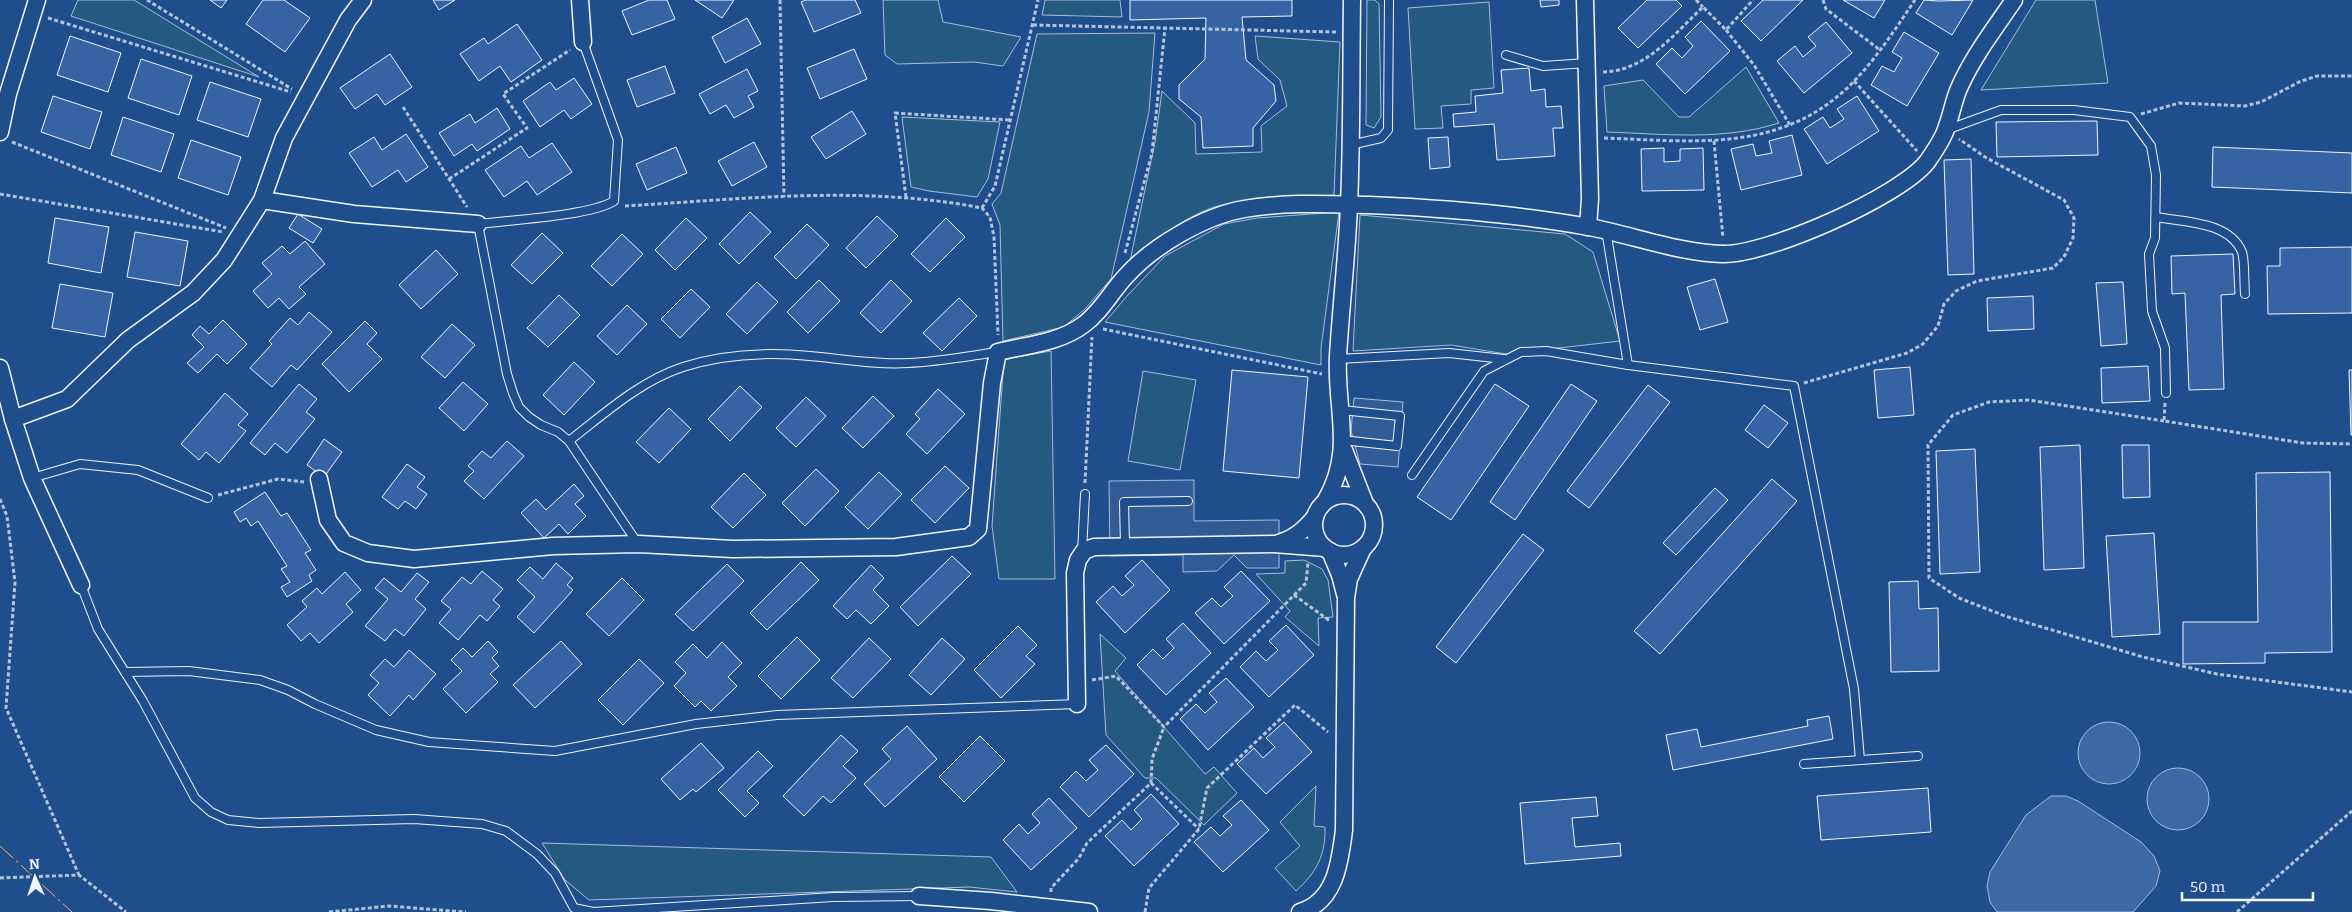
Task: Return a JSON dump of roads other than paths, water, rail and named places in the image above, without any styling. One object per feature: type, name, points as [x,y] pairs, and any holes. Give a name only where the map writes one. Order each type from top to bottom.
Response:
[{"type":"street","points":[[13,419],[67,399],[128,340],[193,293],[224,260],[262,200],[284,138],[348,20],[363,0]]},
{"type":"street","points":[[580,0],[583,42]]},
{"type":"street","points":[[1274,544],[1292,539],[1308,526],[1335,484],[1340,468],[1342,442],[1338,359],[1349,204],[1352,0]]},
{"type":"street","points":[[1585,0],[1590,199],[1588,227]]},
{"type":"street","points":[[320,482],[328,520],[344,543],[368,553],[414,559],[552,546],[638,544],[733,549],[896,547],[969,537],[978,529],[992,383],[998,352],[1060,338],[1088,326],[1125,276],[1147,256],[1179,235],[1209,220],[1242,209],[1305,203],[1349,204],[1436,207],[1588,227],[1684,248],[1724,254],[1745,253],[1840,218],[1894,189],[1913,176],[1927,162],[1946,130],[1958,89],[1972,62],[2014,0]]},
{"type":"street","points":[[5,136],[8,94],[34,7]]},
{"type":"street","points":[[262,200],[354,214],[478,224]]},
{"type":"street","points":[[0,368],[13,419],[32,478],[81,585]]},
{"type":"street","points":[[1300,912],[1311,909],[1324,898],[1334,880],[1341,853],[1345,745],[1346,598],[1352,571],[1363,548],[1372,537],[1375,528],[1374,518],[1370,508],[1364,501],[1342,442]]},
{"type":"street","points":[[1326,500],[1345,494],[1355,496],[1364,501]]},
{"type":"street","points":[[1315,517],[1316,536],[1340,575],[1346,598]]},
{"type":"street","points":[[1077,704],[1075,587],[1078,560],[1082,554],[1094,547],[1274,544],[1322,548],[1339,555],[1349,555],[1363,548]]},
{"type":"street","points":[[919,896],[1089,912]]},
{"type":"lane","points":[[1350,145],[1381,138],[1388,130],[1389,0]]},
{"type":"lane","points":[[583,42],[618,140],[614,201],[604,207],[478,224],[507,374],[519,407],[529,417],[569,441],[638,544]]},
{"type":"lane","points":[[1506,54],[1543,66],[1587,68]]},
{"type":"lane","points":[[1946,130],[2001,110],[2074,110],[2130,117],[2151,146],[2156,175],[2155,238],[2150,254],[2152,311],[2165,348],[2166,393]]},
{"type":"lane","points":[[2156,217],[2216,228],[2232,239],[2242,252],[2245,294]]},
{"type":"lane","points":[[1606,230],[1628,365]]},
{"type":"lane","points":[[1412,475],[1484,371],[1504,359],[1521,352],[1546,351],[1628,365],[1794,386],[1854,689],[1860,760]]},
{"type":"lane","points":[[569,441],[627,397],[658,378],[681,367],[706,361],[738,355],[770,355],[907,364],[998,352]]},
{"type":"lane","points":[[1338,359],[1449,353],[1504,359]]},
{"type":"lane","points":[[1341,410],[1400,416],[1397,446],[1342,442]]},
{"type":"lane","points":[[32,478],[80,464],[138,470],[208,498]]},
{"type":"lane","points":[[1082,554],[1085,494]]},
{"type":"lane","points":[[1125,546],[1124,502],[1188,501]]},
{"type":"lane","points":[[81,585],[98,629],[125,672],[195,798],[210,812],[228,820],[259,823],[414,819],[482,824],[506,831],[537,854],[555,873],[574,908],[593,912],[833,897],[919,896]]},
{"type":"lane","points":[[125,672],[189,671],[253,679],[288,690],[315,704],[376,730],[429,742],[555,751],[696,724],[777,714],[1077,704]]},
{"type":"lane","points":[[1804,764],[1918,756]]}]
